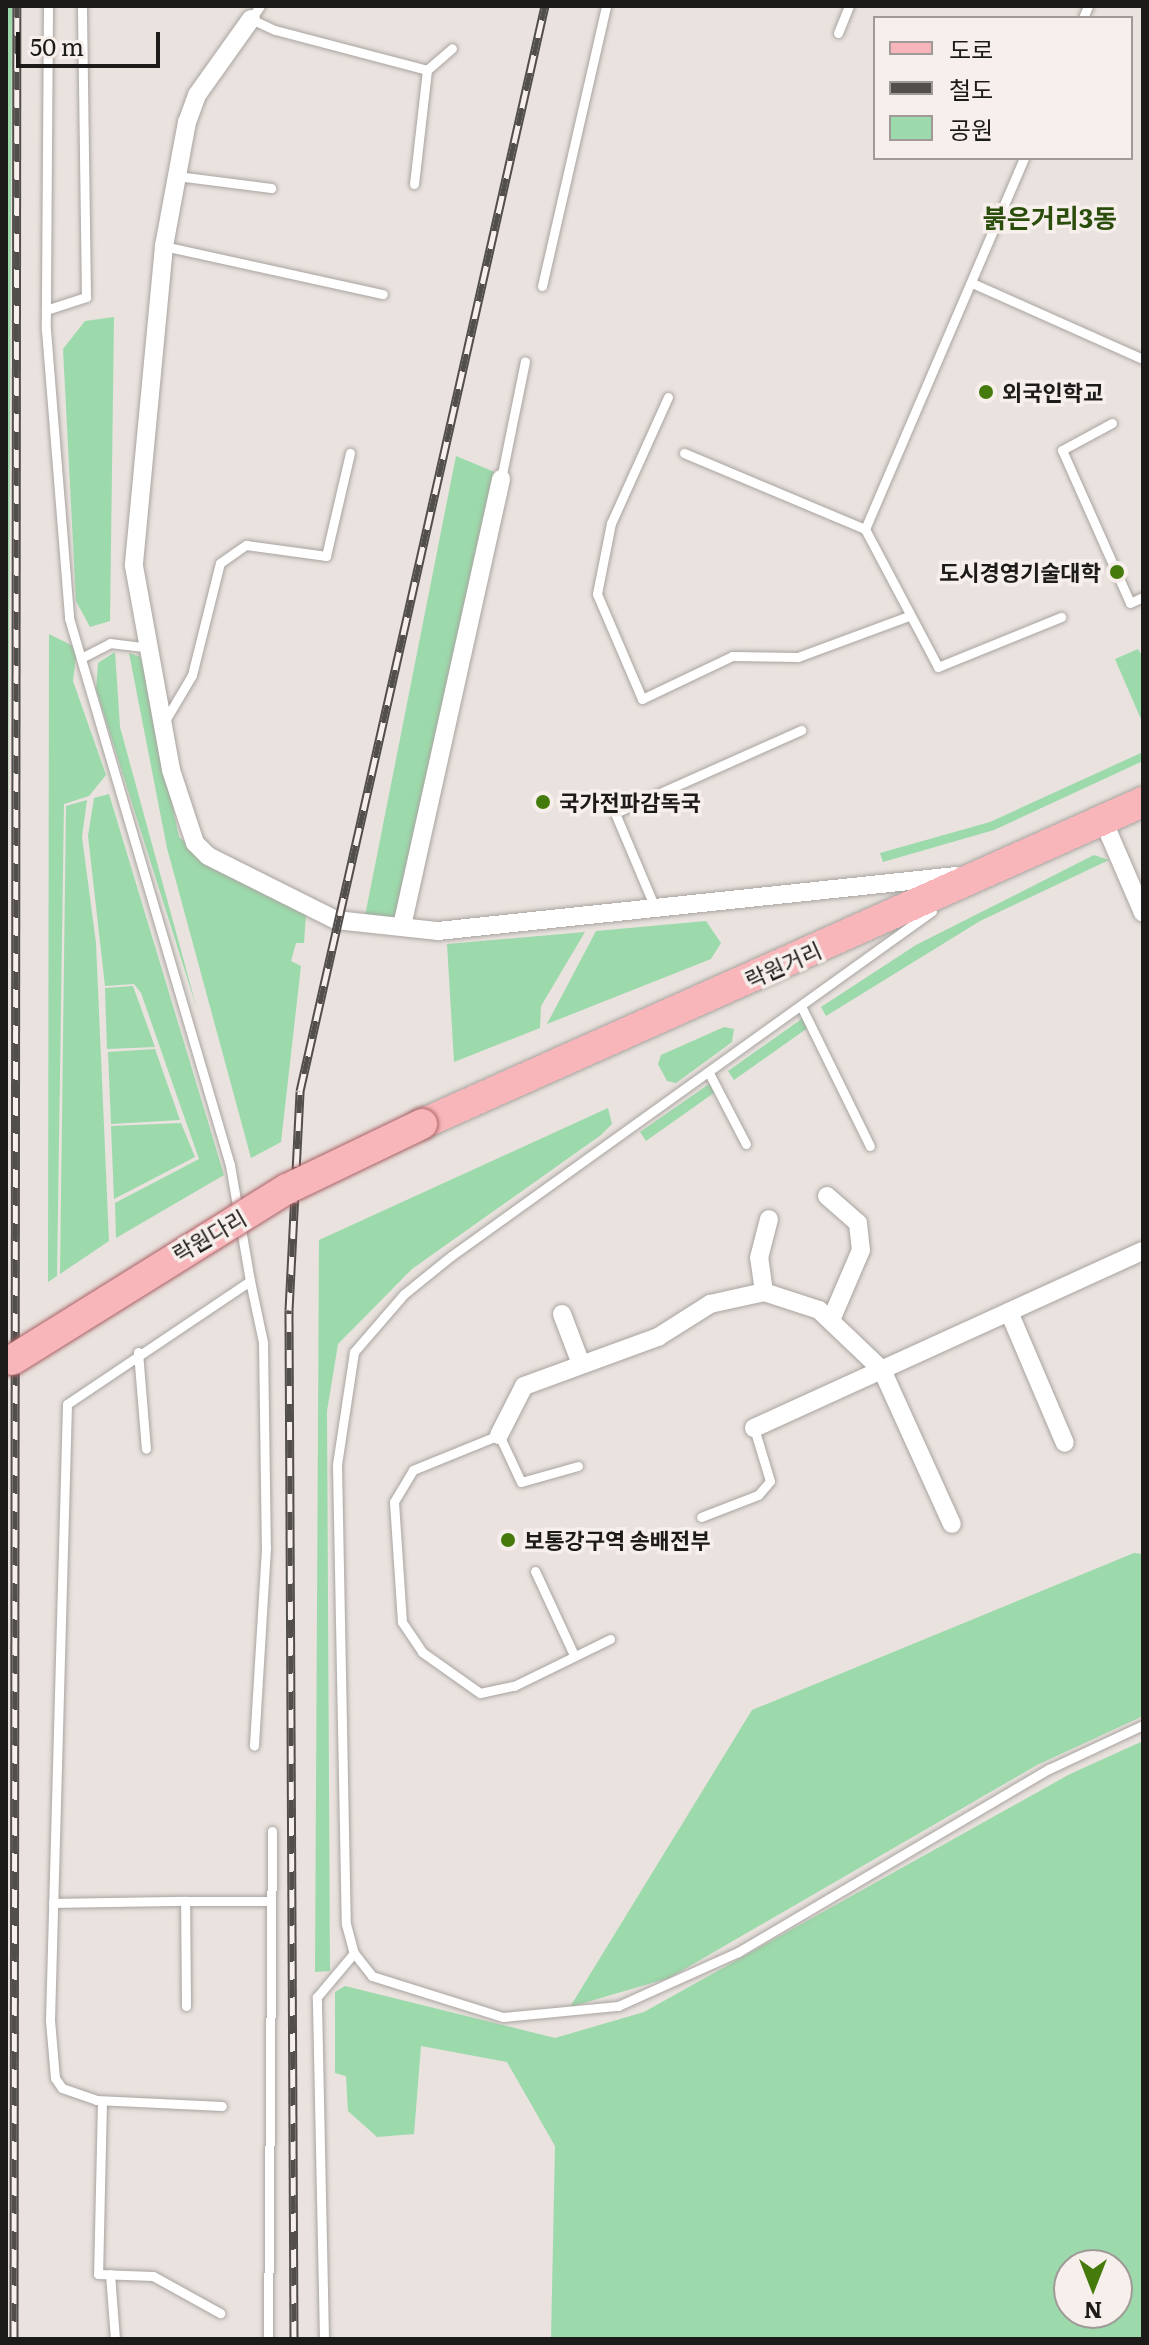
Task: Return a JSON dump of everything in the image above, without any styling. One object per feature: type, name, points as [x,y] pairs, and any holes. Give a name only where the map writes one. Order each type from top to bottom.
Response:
[{"type":"main road","name":"락원거리","points":[[422,1124],[1143,802]]},
{"type":"main road","name":"락원다리","points":[[6,1364],[287,1189],[422,1124]]},
{"type":"street","points":[[256,13],[197,95],[177,176],[164,246],[134,566],[184,822],[208,856],[336,920],[438,931],[657,913],[983,873]]},
{"type":"street","points":[[402,926],[501,479]]},
{"type":"street","points":[[1103,820],[1143,913]]},
{"type":"street","points":[[827,1196],[858,1223],[861,1250],[831,1320]]},
{"type":"street","points":[[764,1292],[759,1258],[769,1219]]},
{"type":"street","points":[[754,1428],[1009,1312],[1141,1257]]},
{"type":"street","points":[[499,1435],[524,1386],[658,1337],[710,1304],[764,1292],[831,1320],[882,1370],[952,1524]]},
{"type":"street","points":[[1009,1312],[1065,1443]]},
{"type":"street","points":[[562,1314],[581,1364]]},
{"type":"lane","points":[[48,6],[46,310],[55,499],[69,618],[85,656],[89,703],[230,1165],[263,1342],[266,1548],[254,1746]]},
{"type":"lane","points":[[46,310],[86,297],[82,6]]},
{"type":"lane","points":[[542,286],[606,6]]},
{"type":"lane","points":[[838,33],[849,6]]},
{"type":"lane","points":[[256,13],[427,70]]},
{"type":"lane","points":[[414,184],[427,70],[452,48]]},
{"type":"lane","points":[[865,529],[1023,160]]},
{"type":"lane","points":[[177,176],[271,188]]},
{"type":"lane","points":[[164,246],[383,294]]},
{"type":"lane","points":[[972,283],[1143,359]]},
{"type":"lane","points":[[501,479],[525,361]]},
{"type":"lane","points":[[668,397],[611,523],[597,594],[642,699],[732,656],[798,657],[906,617]]},
{"type":"lane","points":[[1112,423],[1062,450],[1130,603],[1143,597]]},
{"type":"lane","points":[[166,719],[192,675],[220,563],[246,545],[326,556],[350,453]]},
{"type":"lane","points":[[684,453],[865,529],[906,617],[938,667],[1061,617]]},
{"type":"lane","points":[[85,656],[110,643],[148,648]]},
{"type":"lane","points":[[657,913],[615,813],[801,730]]},
{"type":"lane","points":[[983,873],[451,1256],[404,1294],[354,1352],[337,1465],[346,1924],[354,1953],[372,1976],[503,2017],[618,2006],[738,1952],[1022,1784],[1143,1725]]},
{"type":"lane","points":[[801,1006],[870,1146]]},
{"type":"lane","points":[[709,1073],[746,1144]]},
{"type":"lane","points":[[222,2106],[102,2101],[55,2078],[53,1903],[67,1404],[138,1352],[250,1281]]},
{"type":"lane","points":[[138,1352],[146,1449]]},
{"type":"lane","points":[[701,1517],[758,1495],[770,1481],[754,1428]]},
{"type":"lane","points":[[578,1466],[521,1482],[499,1435],[413,1470],[394,1502],[402,1622],[422,1652],[480,1693],[514,1686],[610,1639]]},
{"type":"lane","points":[[535,1571],[574,1655]]},
{"type":"lane","points":[[268,2339],[266,1901],[272,1831]]},
{"type":"lane","points":[[185,1901],[186,2006]]},
{"type":"lane","points":[[53,1903],[266,1901]]},
{"type":"lane","points":[[324,2339],[317,1997],[354,1953]]},
{"type":"lane","points":[[102,2101],[98,2274],[153,2276],[220,2313]]},
{"type":"lane","points":[[110,2274],[115,2339]]},
{"type":"green space","points":[[6,6],[12,6],[6,1296]]},
{"type":"green space","points":[[114,317],[110,621],[90,627],[76,601],[63,349],[85,321]]},
{"type":"green space","points":[[456,456],[497,473],[395,917],[365,916]]},
{"type":"green space","points":[[49,634],[77,648],[73,681],[106,775],[89,796],[64,804],[57,1276],[48,1282]]},
{"type":"green space","points":[[1138,649],[1143,657],[1143,724],[1115,659]]},
{"type":"green space","points":[[115,652],[120,727],[197,1009],[96,689],[98,663]]},
{"type":"green space","points":[[129,653],[141,657],[179,837],[211,867],[306,914],[304,943],[296,943],[291,961],[301,966],[281,1142],[251,1158],[167,848]]},
{"type":"green space","points":[[1143,752],[1143,761],[994,830],[883,862],[880,853],[990,822]]},
{"type":"green space","points":[[109,794],[224,1175],[116,1238],[115,1203],[199,1159],[141,993],[134,984],[105,986],[88,836],[94,798]]},
{"type":"green space","points":[[87,800],[82,837],[96,943],[109,1241],[60,1274],[66,806]]},
{"type":"green space","points":[[1094,855],[1109,860],[980,921],[826,1016],[821,1007],[916,945]]},
{"type":"green space","points":[[706,921],[721,943],[711,959],[547,1024],[596,931]]},
{"type":"green space","points":[[585,932],[541,1006],[540,1028],[454,1062],[447,944]]},
{"type":"green space","points":[[133,986],[155,1047],[107,1049],[105,988]]},
{"type":"green space","points":[[803,1018],[809,1027],[734,1080],[728,1071]]},
{"type":"green space","points":[[724,1027],[734,1029],[732,1042],[676,1083],[667,1081],[658,1064],[661,1055]]},
{"type":"green space","points":[[155,1049],[180,1120],[111,1124],[108,1052]]},
{"type":"green space","points":[[712,1082],[718,1090],[646,1141],[640,1132]]},
{"type":"green space","points":[[608,1108],[612,1124],[601,1135],[412,1269],[338,1344],[327,1411],[330,1971],[315,1972],[319,1240]]},
{"type":"green space","points":[[181,1123],[195,1157],[114,1199],[111,1126]]},
{"type":"green space","points":[[1134,1553],[1143,1554],[1143,1716],[1037,1765],[669,1978],[570,2007],[752,1710]]},
{"type":"green space","points":[[1143,1741],[1143,2339],[551,2339],[555,2146],[507,2062],[421,2046],[414,2134],[377,2137],[348,2111],[346,2076],[335,2073],[335,1992],[345,1986],[555,2038],[644,2012],[1070,1774]]},
{"type":"railway","points":[[14,2339],[17,6]]},
{"type":"railway","points":[[294,2339],[289,1310],[300,1091],[545,6]]},
{"type":"place","name":"외국인학교","points":[[986,392]]},
{"type":"place","name":"도시경영기술대학","points":[[1117,572]]},
{"type":"place","name":"국가전파감독국","points":[[543,802]]},
{"type":"place","name":"보통강구역 송배전부","points":[[508,1540]]},
{"type":"district","name":"붉은거리3동","points":[[1050,217]]}]
